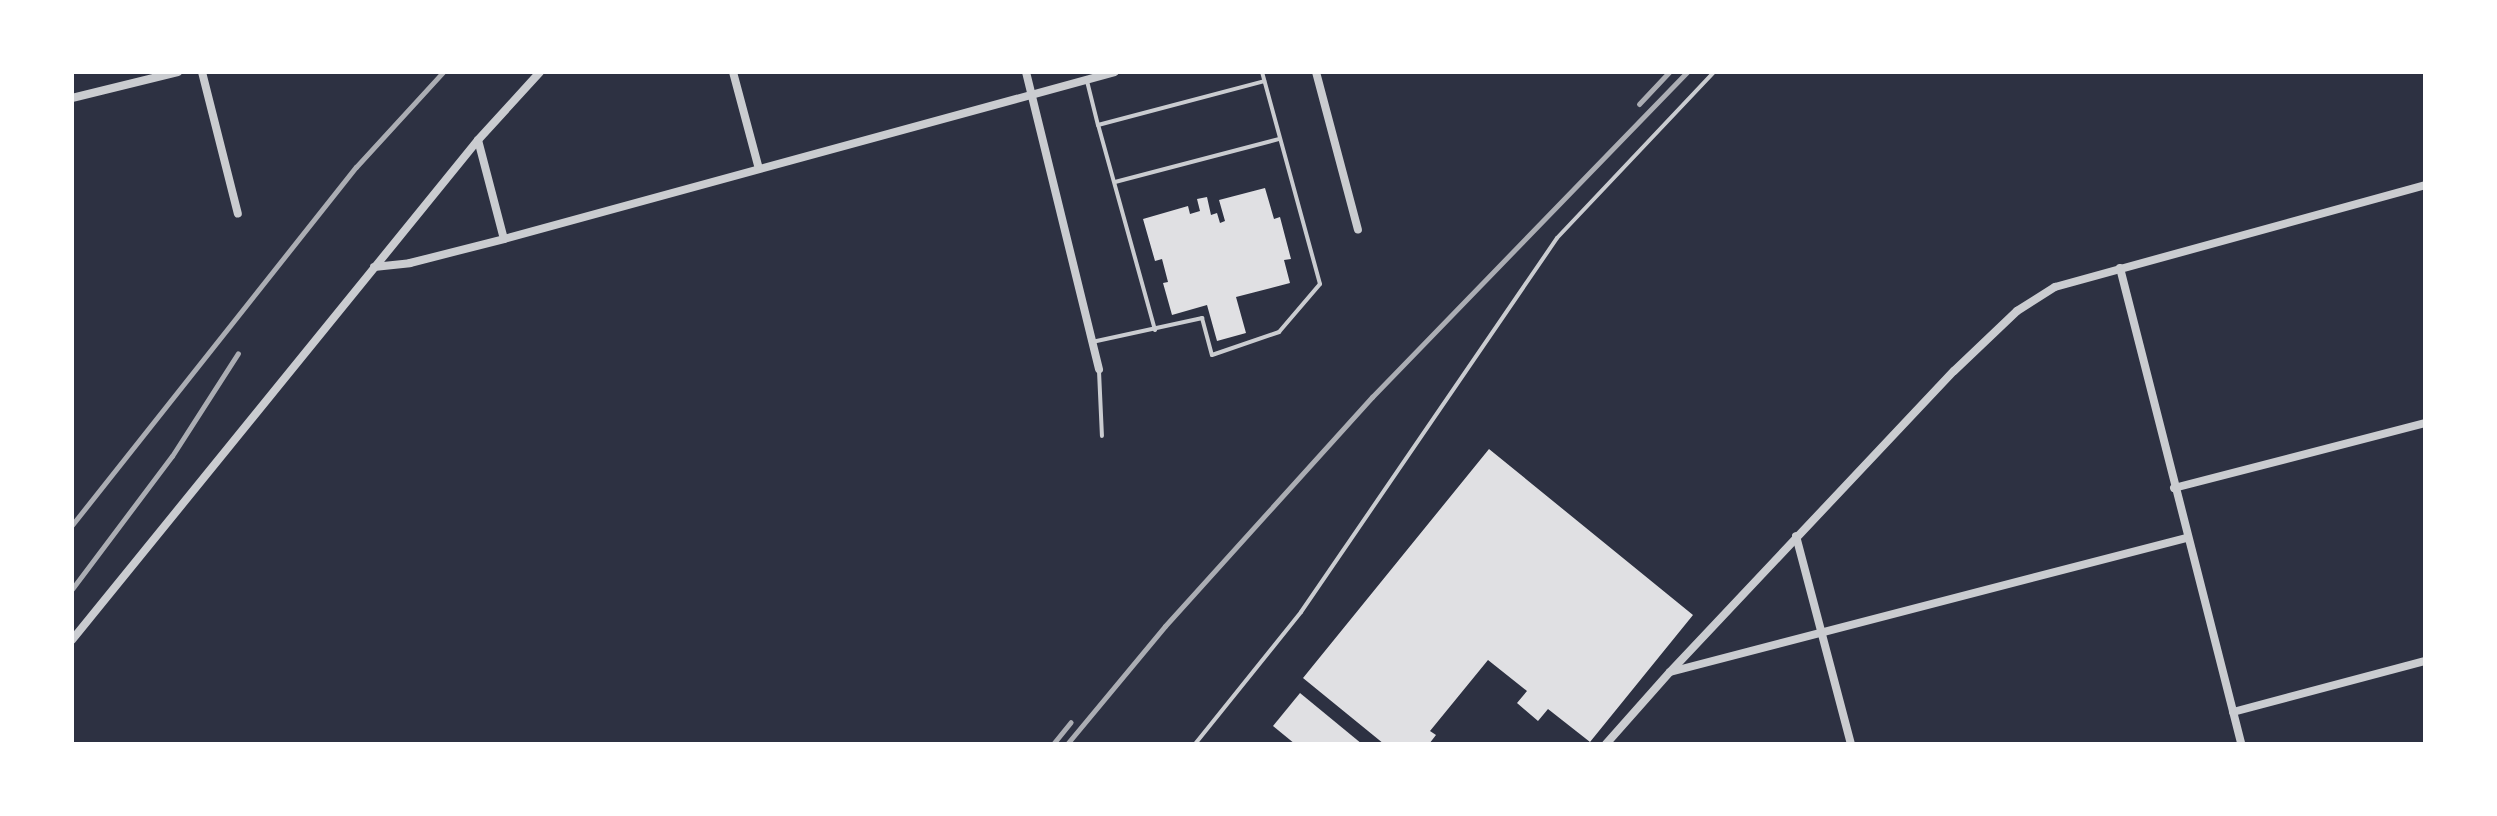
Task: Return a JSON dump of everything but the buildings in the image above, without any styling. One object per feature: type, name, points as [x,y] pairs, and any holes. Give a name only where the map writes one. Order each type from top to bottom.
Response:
[{"type":"street","points":[[72,98],[178,72]]},
{"type":"street","points":[[202,72],[238,214]]},
{"type":"street","points":[[72,640],[478,140],[540,72]]},
{"type":"street","points":[[733,72],[759,169]]},
{"type":"street","points":[[1026,72],[1099,369]]},
{"type":"street","points":[[374,267],[410,263],[504,239],[1115,72]]},
{"type":"street","points":[[1316,72],[1358,230]]},
{"type":"street","points":[[478,140],[504,239]]},
{"type":"street","points":[[1606,744],[1796,536],[2017,311],[2055,287],[2425,185]]},
{"type":"street","points":[[2120,268],[2186,538],[2241,744]]},
{"type":"street","points":[[2174,488],[2425,423]]},
{"type":"street","points":[[1796,536],[1851,744]]},
{"type":"street","points":[[1670,672],[2186,538]]},
{"type":"street","points":[[2233,712],[2425,661]]},
{"type":"lane","points":[[1092,342],[1202,318],[1212,355],[1279,332],[1320,284],[1262,72]]},
{"type":"lane","points":[[1195,744],[1310,601],[1549,248],[1578,213],[1714,72]]},
{"type":"lane","points":[[1086,80],[1155,330]]},
{"type":"lane","points":[[1098,125],[1264,81]]},
{"type":"lane","points":[[1115,182],[1279,139]]},
{"type":"lane","points":[[1099,369],[1102,436]]},
{"type":"railway","points":[[72,525],[356,167],[443,72]]},
{"type":"railway","points":[[1639,104],[1669,72]]},
{"type":"railway","points":[[1067,744],[1165,626],[1372,397],[1687,72]]},
{"type":"railway","points":[[72,589],[172,456],[238,353]]},
{"type":"railway","points":[[1053,744],[1071,722]]}]
